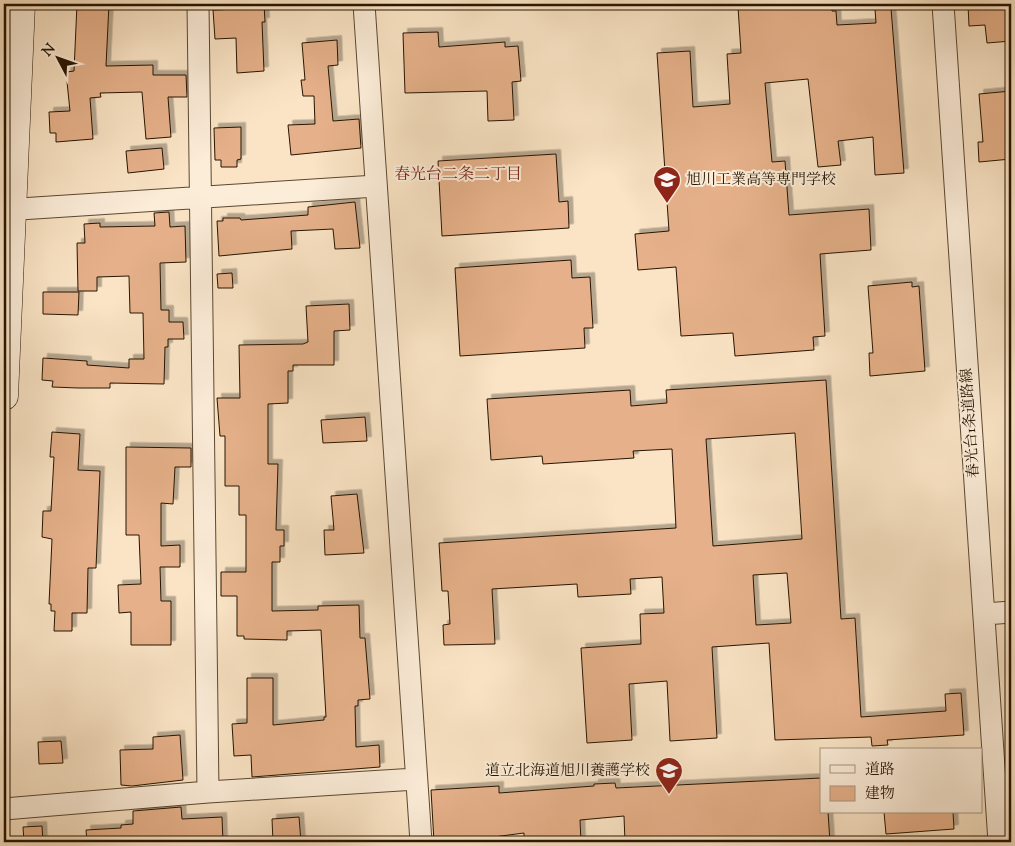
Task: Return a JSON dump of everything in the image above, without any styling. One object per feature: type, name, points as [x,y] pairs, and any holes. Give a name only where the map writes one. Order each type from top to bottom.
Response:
[{"type":"street","points":[[4,396],[8,210],[21,4]]},
{"type":"street","points":[[198,4],[208,792]]},
{"type":"street","points":[[364,4],[420,842]]},
{"type":"street","name":"春光台1条道路線","points":[[943,4],[999,842]]},
{"type":"street","points":[[8,210],[376,186]]},
{"type":"street","points":[[985,614],[1011,612]]},
{"type":"street","points":[[4,809],[208,792],[416,779]]},
{"type":"building","points":[[77,4],[109,4],[106,66],[153,65],[153,75],[186,75],[187,97],[168,97],[171,137],[146,139],[142,92],[100,93],[101,97],[90,98],[93,139],[56,142],[56,133],[50,133],[49,112],[70,111],[66,72],[74,71]]},
{"type":"building","points":[[240,4],[264,4],[265,22],[262,22],[264,71],[237,73],[236,38],[215,39],[213,10],[240,9]]},
{"type":"building","points":[[831,4],[832,11],[836,11],[837,25],[876,23],[875,9],[891,8],[904,173],[875,175],[873,137],[838,141],[841,165],[818,167],[808,79],[765,83],[772,162],[785,161],[789,215],[869,209],[871,250],[820,254],[825,336],[813,337],[814,350],[735,356],[733,333],[681,336],[676,267],[638,270],[635,234],[669,231],[657,53],[690,51],[693,107],[730,104],[727,54],[741,53],[738,7]]},
{"type":"building","points":[[1011,4],[1011,41],[987,43],[985,25],[969,26],[968,5]]},
{"type":"building","points":[[438,32],[439,47],[505,42],[505,47],[518,46],[521,81],[512,82],[514,120],[488,121],[487,91],[405,93],[403,33]]},
{"type":"building","points":[[337,40],[338,65],[328,66],[333,121],[359,119],[361,148],[291,155],[288,125],[315,124],[314,96],[303,96],[301,80],[305,80],[302,43]]},
{"type":"building","points":[[1011,91],[1011,159],[979,162],[978,142],[983,142],[979,94]]},
{"type":"building","points":[[241,127],[241,159],[237,160],[237,167],[221,167],[221,160],[215,160],[214,128]]},
{"type":"building","points":[[162,148],[164,169],[128,173],[126,151]]},
{"type":"building","points":[[556,154],[559,202],[568,201],[569,228],[442,236],[438,161]]},
{"type":"building","points":[[355,202],[360,248],[335,249],[333,229],[291,231],[292,249],[219,256],[217,221],[223,221],[223,218],[240,218],[241,220],[308,215],[308,207]]},
{"type":"building","points":[[169,212],[170,227],[185,226],[186,262],[160,263],[161,310],[169,310],[169,322],[183,322],[184,339],[168,339],[168,347],[165,347],[164,384],[110,383],[110,388],[78,388],[52,387],[53,381],[42,380],[43,358],[87,361],[87,365],[129,368],[129,359],[144,359],[143,313],[130,313],[129,276],[97,277],[97,291],[78,291],[77,243],[85,243],[84,224],[100,223],[100,227],[155,226],[154,213]]},
{"type":"building","points":[[571,260],[572,278],[590,277],[593,328],[584,328],[585,348],[460,356],[455,268]]},
{"type":"building","points":[[232,273],[233,288],[218,288],[217,274]]},
{"type":"building","points":[[912,282],[912,287],[919,286],[925,371],[870,376],[869,353],[873,353],[868,286]]},
{"type":"building","points":[[43,292],[79,292],[78,315],[43,314]]},
{"type":"building","points":[[349,304],[350,330],[334,331],[334,365],[293,365],[293,371],[288,371],[288,403],[268,404],[268,464],[278,464],[276,530],[284,530],[284,546],[280,546],[280,562],[272,562],[272,611],[318,610],[318,606],[359,605],[360,638],[365,638],[370,699],[358,700],[358,706],[355,706],[356,747],[379,745],[380,767],[252,777],[251,755],[234,756],[232,724],[247,723],[247,678],[273,678],[273,725],[324,720],[324,717],[326,717],[321,630],[287,631],[287,640],[244,639],[244,636],[237,636],[237,596],[221,596],[221,572],[246,572],[246,515],[239,515],[239,486],[225,486],[225,436],[220,436],[217,398],[240,398],[239,345],[303,344],[308,342],[306,306]]},
{"type":"building","points":[[826,380],[841,619],[855,618],[861,717],[946,711],[945,694],[961,693],[964,735],[887,740],[888,745],[872,746],[871,737],[775,740],[769,643],[712,647],[717,738],[670,741],[667,681],[629,684],[632,740],[587,743],[581,648],[641,644],[640,614],[664,613],[662,577],[630,579],[631,594],[578,597],[577,584],[492,589],[495,644],[444,645],[443,625],[450,624],[448,591],[442,591],[439,543],[676,528],[672,449],[633,451],[634,458],[543,464],[542,456],[491,460],[487,399],[630,390],[631,406],[667,403],[666,390]],"holes":[[[795,433],[802,539],[713,546],[706,439]],[[787,573],[791,623],[756,625],[753,575]]]},
{"type":"building","points":[[365,417],[367,441],[323,443],[321,420]]},
{"type":"building","points":[[52,432],[80,434],[78,470],[100,471],[96,568],[88,568],[87,613],[72,613],[72,631],[54,631],[55,611],[51,611],[51,604],[49,604],[52,539],[42,537],[43,511],[51,511],[54,457],[50,457]]},
{"type":"building","points":[[126,447],[191,448],[191,467],[175,467],[173,504],[161,503],[161,546],[180,545],[180,567],[160,567],[161,601],[171,601],[171,645],[131,645],[131,612],[119,613],[118,585],[141,584],[139,535],[126,535]]},
{"type":"building","points":[[357,494],[364,553],[325,555],[324,530],[334,530],[331,496]]},
{"type":"building","points":[[180,735],[183,780],[132,786],[121,785],[120,750],[153,749],[153,737]]},
{"type":"building","points":[[61,741],[63,763],[39,764],[38,742]]},
{"type":"building","name":"道立北海道旭川養護学校","points":[[820,778],[820,814],[828,814],[830,842],[625,842],[624,816],[580,820],[581,842],[524,842],[524,833],[486,838],[487,842],[434,842],[431,790],[499,786],[499,793],[615,783],[616,788]]},
{"type":"building","points":[[181,807],[182,819],[222,817],[223,842],[87,842],[86,830],[121,828],[121,825],[133,824],[133,811]]},
{"type":"building","points":[[884,814],[953,814],[954,829],[886,834]]},
{"type":"building","points":[[299,817],[301,842],[273,842],[272,819]]},
{"type":"building","points":[[42,826],[43,842],[24,842],[23,827]]},
{"type":"place","name":"旭川工業高等専門学校","points":[[667,204]]},
{"type":"place","name":"道立北海道旭川養護学校","points":[[669,795]]},
{"type":"district","name":"春光台二条二丁目","points":[[458,175]]}]
